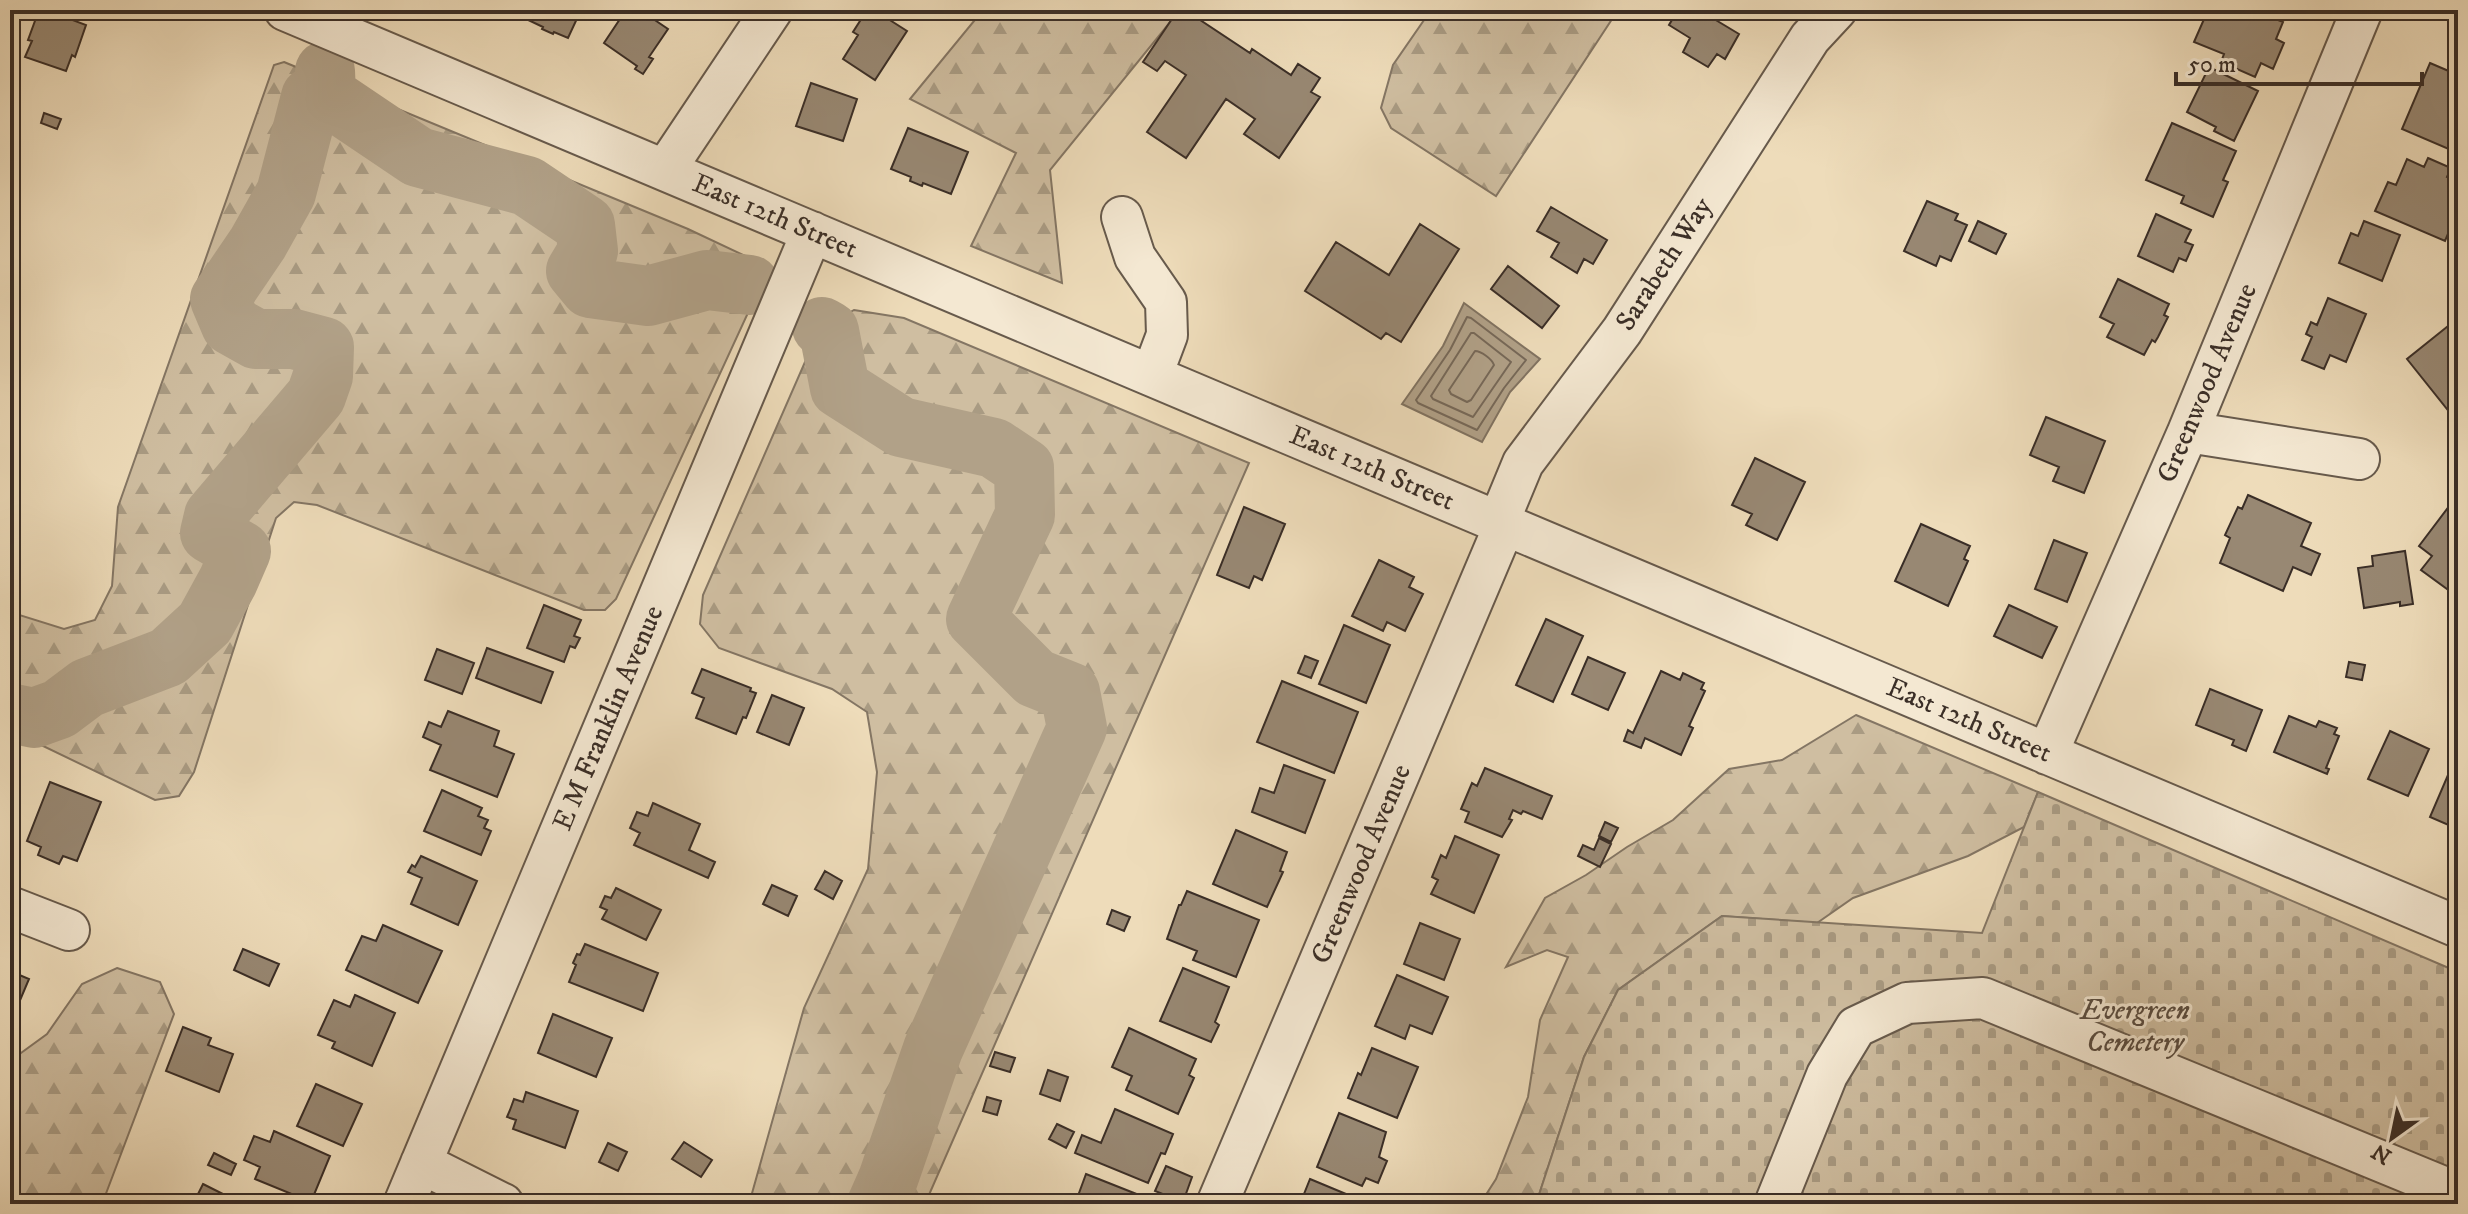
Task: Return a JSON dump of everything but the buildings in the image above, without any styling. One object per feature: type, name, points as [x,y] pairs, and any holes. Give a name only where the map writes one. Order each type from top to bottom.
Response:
[{"type":"street","name":"East 12th Street","points":[[285,10],[2458,927]]},
{"type":"street","points":[[665,170],[772,10]]},
{"type":"street","name":"Sarabeth Way","points":[[1502,523],[1523,463],[1622,331],[1810,38],[1836,10]]},
{"type":"street","name":"Greenwood Avenue","points":[[2047,754],[2188,432],[2362,10]]},
{"type":"street","points":[[1122,217],[1135,257],[1166,302],[1167,335],[1152,375]]},
{"type":"street","name":"E M Franklin Avenue","points":[[404,1204],[812,232]]},
{"type":"street","points":[[2188,432],[2359,459]]},
{"type":"street","name":"Greenwood Avenue","points":[[1217,1204],[1502,523]]},
{"type":"street","points":[[10,907],[69,930]]},
{"type":"street","points":[[1775,1204],[1827,1075],[1856,1027],[1907,1003],[1983,998],[2458,1193]]},
{"type":"street","points":[[421,1163],[503,1204]]},
{"type":"green space","points":[[983,10],[1180,10],[1050,170],[1062,283],[971,246],[1016,153],[910,99]]},
{"type":"green space","points":[[1431,10],[1618,10],[1496,196],[1391,128],[1381,108],[1393,65]]},
{"type":"green space","points":[[284,62],[688,229],[758,262],[761,272],[759,289],[616,599],[605,610],[584,610],[317,505],[294,502],[276,518],[194,772],[179,796],[155,800],[10,730],[10,612],[64,629],[95,620],[112,586],[118,507],[274,65]]},
{"type":"green space","points":[[854,310],[904,318],[1249,463],[925,1204],[749,1204],[804,1008],[868,869],[877,772],[867,712],[832,689],[719,648],[700,624],[703,595],[819,330]]},
{"type":"green space","points":[[1856,715],[2038,792],[2024,827],[1968,856],[1853,898],[1817,923],[1722,916],[1618,990],[1584,1057],[1536,1204],[1480,1204],[1496,1179],[1528,1097],[1540,1020],[1568,957],[1547,950],[1506,967],[1545,898],[1673,820],[1729,769],[1782,760]]},
{"type":"green space","name":"Evergreen Cemetery","points":[[2038,792],[2458,972],[2458,1204],[1536,1204],[1584,1057],[1618,990],[1722,916],[1982,933]]},
{"type":"green space","points":[[117,968],[160,982],[174,1014],[102,1204],[10,1204],[10,1061],[47,1034],[82,984]]},
{"type":"water","points":[[1464,303],[1540,359],[1510,392],[1482,442],[1402,404],[1443,346]]},
{"type":"waterway","points":[[325,71],[326,95],[418,157],[527,186],[585,225],[588,251],[576,271],[590,288],[648,296],[707,280],[750,285]]},
{"type":"waterway","points":[[10,713],[34,718],[59,709],[87,688],[168,657],[205,623],[228,581],[241,551],[210,533],[214,516],[316,396],[323,376],[324,347],[294,339],[256,339],[231,325],[220,299],[258,243],[286,193],[311,97],[326,95]]},
{"type":"waterway","points":[[822,327],[829,331],[840,388],[901,427],[994,448],[1024,468],[1025,515],[976,619],[1035,678],[1070,692],[1077,728],[933,1049],[877,1204]]}]
